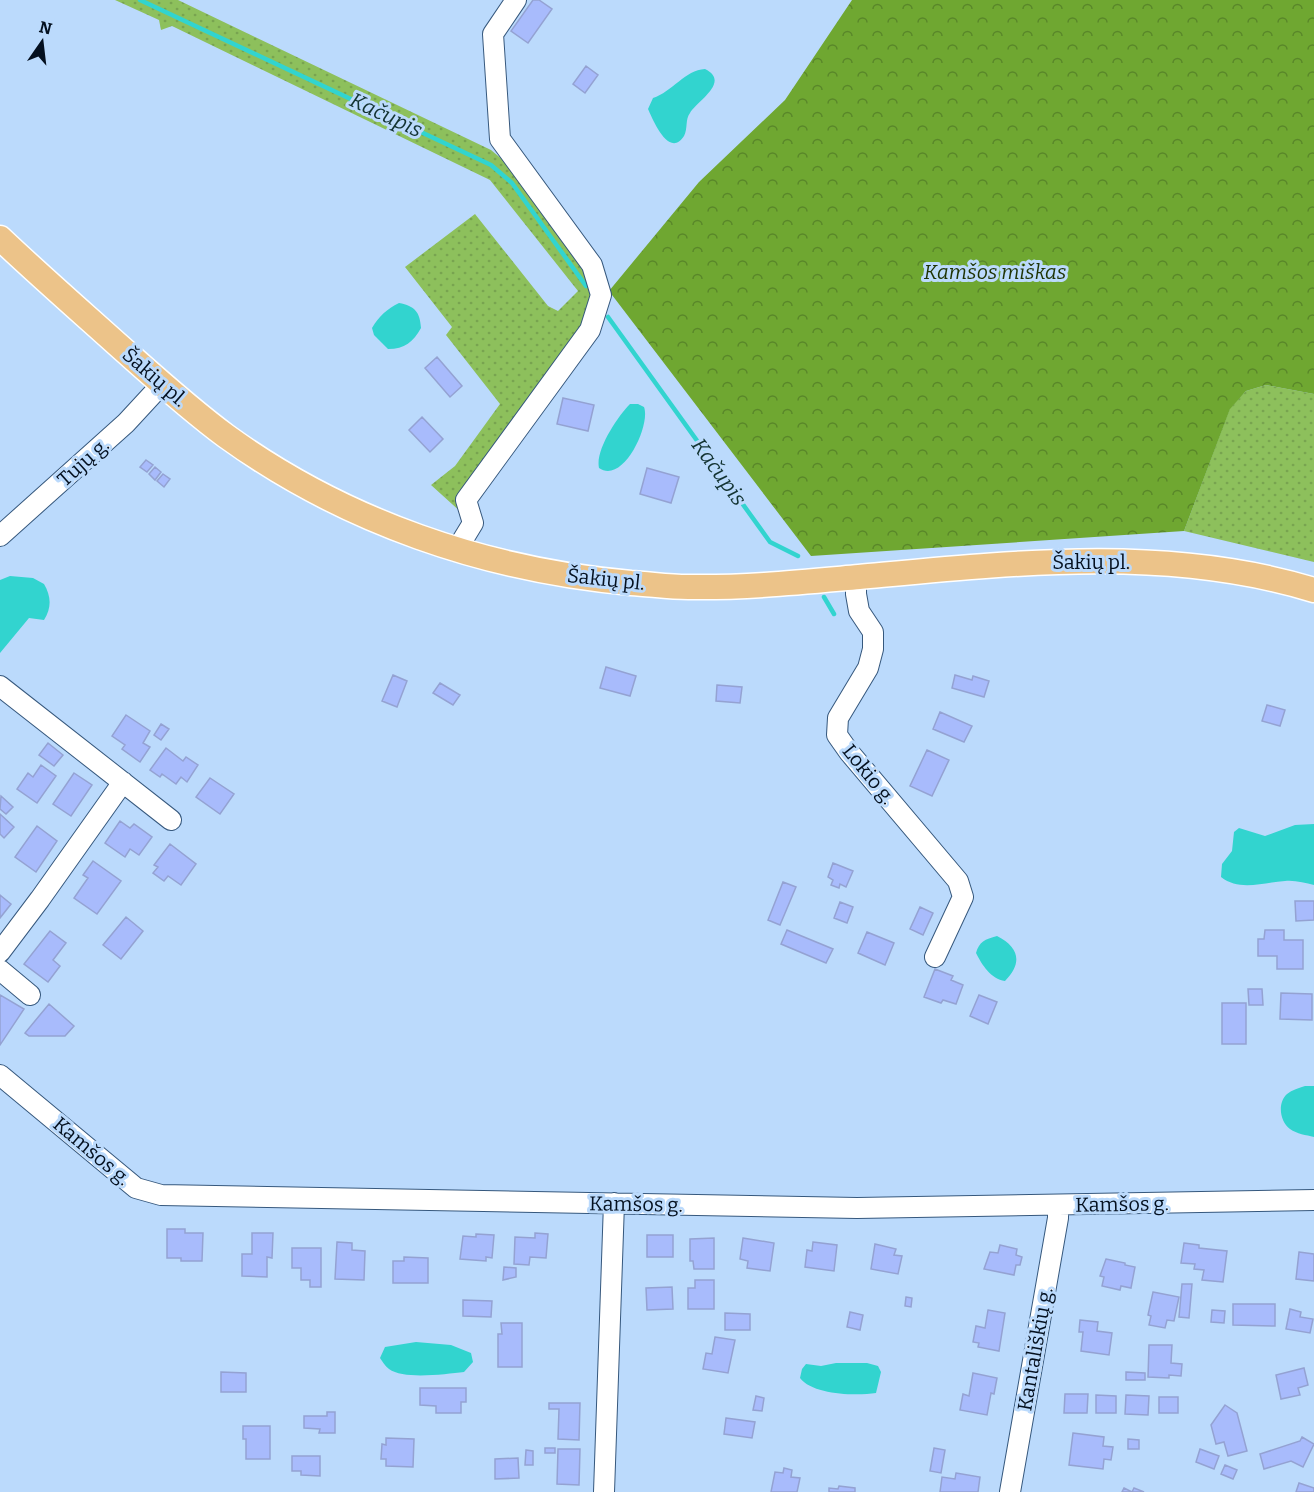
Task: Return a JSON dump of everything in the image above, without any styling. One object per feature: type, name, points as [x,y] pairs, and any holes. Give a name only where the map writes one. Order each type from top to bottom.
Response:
[{"type":"main road","name":"Šakių pl.","points":[[0,238],[162,384],[227,436],[306,486],[360,513],[456,551],[544,572],[597,580],[686,587],[752,585],[1023,564],[1105,561],[1198,567],[1253,576],[1314,590]]},
{"type":"street","points":[[456,551],[473,523],[466,500],[590,330],[601,295],[592,265],[500,139],[493,34],[516,0]]},
{"type":"street","name":"Tujų g.","points":[[0,536],[126,423],[162,384]]},
{"type":"street","name":"Lokio g.","points":[[856,577],[859,611],[873,632],[873,649],[868,669],[838,718],[837,735],[958,881],[963,897],[935,957]]},
{"type":"street","points":[[0,686],[171,820]]},
{"type":"street","points":[[0,952],[123,782]]},
{"type":"street","points":[[0,970],[30,995]]},
{"type":"street","name":"Kamšos g.","points":[[0,1075],[136,1188],[161,1195],[857,1208],[1314,1200]]},
{"type":"street","points":[[604,1492],[614,1203]]},
{"type":"street","name":"Kantališkių g.","points":[[1010,1492],[1058,1218],[1058,1205]]},
{"type":"shaded area","points":[[115,0],[178,0],[491,150],[522,176],[609,291],[477,491],[473,523],[431,485],[455,466],[500,404],[446,335],[452,327],[405,267],[475,214],[548,306],[558,311],[578,291],[490,180],[172,26],[161,30],[159,20]]},
{"type":"shaded area","points":[[705,69],[712,74],[715,80],[714,85],[688,115],[684,136],[678,142],[673,143],[662,135],[648,109],[653,98],[691,73]]},
{"type":"shaded area","points":[[399,303],[416,311],[421,328],[408,344],[388,349],[374,335],[372,328],[384,313]]},
{"type":"shaded area","points":[[1266,385],[1314,394],[1314,562],[1184,531],[1230,408],[1246,391]]},
{"type":"shaded area","points":[[630,404],[644,407],[645,415],[639,439],[626,461],[617,468],[608,471],[599,468],[600,452],[604,443]]},
{"type":"shaded area","points":[[10,576],[33,578],[44,584],[49,597],[49,606],[44,620],[29,618],[0,653],[0,580]]},
{"type":"shaded area","points":[[1314,824],[1314,885],[1289,881],[1244,885],[1228,882],[1221,877],[1222,864],[1232,851],[1234,832],[1239,828],[1265,836],[1295,825]]},
{"type":"shaded area","points":[[997,936],[1010,945],[1016,956],[1014,968],[1005,981],[991,974],[976,953],[983,942]]},
{"type":"shaded area","points":[[1305,1086],[1314,1086],[1314,1137],[1290,1129],[1284,1122],[1281,1112],[1282,1102],[1287,1094]]},
{"type":"shaded area","points":[[416,1342],[451,1345],[471,1353],[473,1362],[464,1372],[414,1375],[389,1369],[380,1358],[385,1347]]},
{"type":"shaded area","points":[[836,1363],[867,1363],[878,1366],[881,1372],[876,1393],[847,1394],[824,1391],[806,1384],[800,1378],[806,1364],[821,1366]]},
{"type":"green space","name":"Kamšos miškas","points":[[852,0],[1314,0],[1314,394],[1266,385],[1246,391],[1230,409],[1184,531],[811,556],[609,291],[699,182],[785,100]]},
{"type":"building","points":[[533,0],[539,0],[552,9],[528,43],[511,31]]},
{"type":"building","points":[[586,66],[598,75],[585,93],[573,84]]},
{"type":"building","points":[[437,357],[462,386],[450,397],[425,368]]},
{"type":"building","points":[[563,398],[594,405],[588,431],[557,424]]},
{"type":"building","points":[[422,417],[443,439],[430,452],[409,430]]},
{"type":"building","points":[[146,460],[153,465],[147,472],[140,467]]},
{"type":"building","points":[[155,467],[161,472],[155,480],[149,474]]},
{"type":"building","points":[[647,468],[679,477],[671,503],[640,494]]},
{"type":"building","points":[[163,474],[170,479],[164,487],[157,481]]},
{"type":"building","points":[[606,667],[636,676],[630,696],[600,688]]},
{"type":"building","points":[[393,675],[407,681],[397,707],[382,701]]},
{"type":"building","points":[[955,675],[972,680],[973,676],[989,681],[984,697],[952,688]]},
{"type":"building","points":[[440,683],[460,695],[453,705],[433,693]]},
{"type":"building","points":[[717,685],[742,687],[740,703],[716,701]]},
{"type":"building","points":[[1267,705],[1285,710],[1280,726],[1262,721]]},
{"type":"building","points":[[940,712],[972,726],[964,742],[933,729]]},
{"type":"building","points":[[126,715],[150,731],[143,743],[150,747],[140,762],[122,749],[125,745],[112,736]]},
{"type":"building","points":[[161,724],[169,729],[161,740],[154,735]]},
{"type":"building","points":[[48,743],[63,755],[54,766],[39,755]]},
{"type":"building","points":[[166,748],[183,761],[186,757],[198,765],[187,782],[181,777],[176,784],[162,774],[160,777],[150,770]]},
{"type":"building","points":[[927,750],[949,760],[932,796],[910,786]]},
{"type":"building","points":[[41,765],[56,776],[37,803],[17,789],[28,773],[33,777]]},
{"type":"building","points":[[74,773],[92,785],[71,816],[53,804]]},
{"type":"building","points":[[210,778],[234,794],[220,814],[196,797]]},
{"type":"building","points":[[1,796],[13,807],[6,814],[0,809]]},
{"type":"building","points":[[0,814],[14,827],[4,838],[0,834]]},
{"type":"building","points":[[120,821],[130,828],[134,824],[152,837],[139,855],[130,849],[125,857],[105,843]]},
{"type":"building","points":[[37,826],[57,841],[36,872],[15,857]]},
{"type":"building","points":[[170,844],[196,864],[181,885],[168,876],[164,881],[153,873],[158,867],[154,865]]},
{"type":"building","points":[[93,861],[121,881],[97,914],[74,898],[88,878],[83,875]]},
{"type":"building","points":[[833,863],[853,871],[846,887],[840,884],[839,888],[831,885],[833,880],[828,877]]},
{"type":"building","points":[[783,882],[796,887],[780,925],[768,920]]},
{"type":"building","points":[[0,895],[11,904],[0,918]]},
{"type":"building","points":[[1295,901],[1314,901],[1314,920],[1296,921]]},
{"type":"building","points":[[840,902],[853,907],[847,923],[834,918]]},
{"type":"building","points":[[920,907],[933,913],[923,935],[910,929]]},
{"type":"building","points":[[126,917],[143,931],[121,959],[103,945]]},
{"type":"building","points":[[787,930],[833,949],[826,963],[781,944]]},
{"type":"building","points":[[1265,930],[1284,930],[1284,940],[1303,940],[1303,969],[1277,969],[1277,956],[1258,956],[1258,939],[1264,939]]},
{"type":"building","points":[[50,931],[66,943],[53,960],[60,966],[48,982],[24,964]]},
{"type":"building","points":[[867,932],[894,943],[885,965],[858,953]]},
{"type":"building","points":[[935,969],[953,976],[951,980],[963,985],[956,1004],[943,1000],[941,1003],[924,997]]},
{"type":"building","points":[[1248,989],[1262,989],[1263,1005],[1249,1005]]},
{"type":"building","points":[[1281,993],[1312,994],[1312,1020],[1280,1019]]},
{"type":"building","points":[[0,995],[24,1009],[0,1045]]},
{"type":"building","points":[[979,995],[997,1002],[988,1024],[970,1016]]},
{"type":"building","points":[[1222,1003],[1246,1003],[1246,1044],[1222,1044]]},
{"type":"building","points":[[49,1004],[74,1026],[65,1036],[29,1036],[25,1033]]},
{"type":"building","points":[[167,1229],[185,1229],[185,1233],[203,1233],[202,1261],[167,1258]]},
{"type":"building","points":[[252,1233],[273,1233],[272,1258],[267,1257],[267,1277],[242,1276],[242,1254],[252,1254]]},
{"type":"building","points":[[535,1233],[548,1234],[546,1258],[530,1257],[529,1265],[514,1264],[515,1237],[535,1238]]},
{"type":"building","points":[[476,1234],[494,1235],[492,1258],[486,1257],[486,1261],[460,1259],[463,1236],[476,1237]]},
{"type":"building","points":[[647,1235],[673,1235],[673,1257],[647,1257]]},
{"type":"building","points":[[714,1238],[714,1269],[694,1269],[693,1261],[690,1261],[690,1239]]},
{"type":"building","points":[[743,1238],[774,1243],[770,1271],[747,1268],[748,1261],[740,1259]]},
{"type":"building","points":[[337,1242],[352,1243],[352,1250],[365,1251],[364,1280],[335,1279]]},
{"type":"building","points":[[813,1242],[837,1245],[834,1271],[805,1267],[807,1250],[812,1251]]},
{"type":"building","points":[[1184,1243],[1199,1245],[1199,1248],[1227,1251],[1223,1282],[1202,1280],[1204,1270],[1194,1269],[1195,1264],[1181,1263]]},
{"type":"building","points":[[875,1244],[896,1249],[894,1255],[902,1256],[898,1274],[871,1269]]},
{"type":"building","points":[[1000,1245],[1017,1249],[1016,1255],[1022,1257],[1020,1265],[1016,1265],[1014,1275],[984,1269],[990,1252],[998,1253]]},
{"type":"building","points":[[292,1248],[321,1248],[321,1287],[310,1287],[310,1280],[301,1280],[301,1268],[292,1268]]},
{"type":"building","points":[[1299,1252],[1314,1254],[1314,1281],[1296,1279]]},
{"type":"building","points":[[404,1257],[428,1258],[428,1283],[393,1283],[393,1261],[404,1261]]},
{"type":"building","points":[[1106,1259],[1135,1267],[1131,1288],[1121,1286],[1120,1290],[1102,1286],[1104,1277],[1100,1276]]},
{"type":"building","points":[[504,1267],[516,1268],[516,1277],[503,1280]]},
{"type":"building","points":[[695,1280],[714,1280],[714,1309],[688,1309],[688,1288],[695,1288]]},
{"type":"building","points":[[1182,1284],[1192,1284],[1189,1318],[1179,1317]]},
{"type":"building","points":[[672,1287],[673,1309],[647,1310],[646,1288]]},
{"type":"building","points":[[1153,1292],[1179,1297],[1174,1321],[1167,1320],[1165,1328],[1149,1325],[1151,1316],[1148,1315]]},
{"type":"building","points":[[906,1297],[912,1298],[911,1307],[905,1306]]},
{"type":"building","points":[[463,1300],[492,1301],[491,1317],[463,1316]]},
{"type":"building","points":[[1233,1304],[1275,1304],[1275,1326],[1233,1325]]},
{"type":"building","points":[[1290,1309],[1301,1312],[1300,1317],[1313,1319],[1310,1333],[1286,1329]]},
{"type":"building","points":[[988,1310],[1005,1313],[999,1351],[978,1347],[979,1343],[973,1342],[976,1326],[985,1328]]},
{"type":"building","points":[[1212,1310],[1225,1311],[1224,1323],[1211,1322]]},
{"type":"building","points":[[850,1312],[863,1315],[860,1330],[847,1327]]},
{"type":"building","points":[[725,1313],[750,1314],[750,1330],[725,1330]]},
{"type":"building","points":[[1080,1320],[1098,1322],[1097,1331],[1112,1333],[1109,1355],[1081,1351],[1083,1332],[1079,1332]]},
{"type":"building","points":[[501,1323],[522,1323],[522,1367],[498,1367],[498,1334],[502,1334]]},
{"type":"building","points":[[715,1337],[735,1340],[728,1373],[703,1369],[706,1353],[712,1354]]},
{"type":"building","points":[[1149,1345],[1172,1345],[1171,1363],[1182,1364],[1181,1376],[1148,1377]]},
{"type":"building","points":[[1304,1368],[1308,1385],[1298,1388],[1300,1395],[1281,1399],[1276,1375]]},
{"type":"building","points":[[221,1372],[246,1373],[246,1392],[221,1392]]},
{"type":"building","points":[[1126,1372],[1145,1373],[1145,1380],[1126,1380]]},
{"type":"building","points":[[973,1373],[997,1378],[994,1394],[991,1393],[987,1415],[960,1410],[963,1394],[969,1396]]},
{"type":"building","points":[[420,1388],[466,1388],[466,1402],[461,1402],[461,1413],[436,1413],[436,1406],[420,1405]]},
{"type":"building","points":[[1065,1394],[1088,1394],[1087,1413],[1064,1413]]},
{"type":"building","points":[[1096,1395],[1116,1396],[1116,1413],[1096,1413]]},
{"type":"building","points":[[1126,1395],[1149,1396],[1148,1415],[1125,1414]]},
{"type":"building","points":[[756,1396],[764,1398],[762,1411],[753,1410]]},
{"type":"building","points":[[1159,1397],[1178,1397],[1178,1413],[1159,1413]]},
{"type":"building","points":[[549,1403],[580,1403],[579,1440],[558,1439],[559,1409],[549,1409]]},
{"type":"building","points":[[1225,1405],[1237,1413],[1247,1451],[1228,1456],[1224,1442],[1216,1444],[1211,1425]]},
{"type":"building","points":[[327,1412],[335,1412],[335,1433],[319,1433],[320,1429],[304,1428],[304,1416],[327,1416]]},
{"type":"building","points":[[726,1418],[755,1422],[752,1438],[724,1434]]},
{"type":"building","points":[[243,1426],[270,1426],[270,1459],[246,1459],[246,1439],[243,1439]]},
{"type":"building","points":[[1073,1433],[1104,1437],[1103,1446],[1113,1447],[1111,1460],[1104,1459],[1103,1469],[1069,1465]]},
{"type":"building","points":[[1302,1437],[1314,1444],[1303,1467],[1291,1461],[1264,1469],[1260,1454],[1300,1441]]},
{"type":"building","points":[[386,1438],[414,1439],[413,1467],[386,1466],[386,1459],[381,1459],[382,1444],[386,1445]]},
{"type":"building","points":[[1128,1439],[1139,1440],[1139,1449],[1128,1449]]},
{"type":"building","points":[[545,1448],[555,1448],[555,1453],[545,1453]]},
{"type":"building","points":[[934,1448],[945,1450],[941,1473],[930,1471]]},
{"type":"building","points":[[558,1449],[580,1449],[579,1485],[557,1484]]},
{"type":"building","points":[[1200,1449],[1219,1456],[1214,1469],[1196,1462]]},
{"type":"building","points":[[526,1450],[533,1451],[533,1465],[525,1465]]},
{"type":"building","points":[[292,1456],[320,1456],[320,1476],[301,1475],[301,1471],[292,1471]]},
{"type":"building","points":[[518,1458],[519,1478],[495,1479],[495,1459]]},
{"type":"building","points":[[1225,1465],[1237,1470],[1233,1479],[1221,1474]]},
{"type":"building","points":[[784,1468],[792,1470],[791,1477],[800,1478],[797,1492],[771,1492],[775,1472],[783,1473]]},
{"type":"building","points":[[956,1473],[980,1477],[978,1492],[940,1492],[942,1477],[955,1479]]},
{"type":"building","points":[[1299,1483],[1314,1488],[1314,1492],[1296,1492]]},
{"type":"building","points":[[839,1486],[855,1488],[855,1492],[829,1492],[829,1488],[838,1489]]},
{"type":"building","points":[[1134,1488],[1144,1492],[1132,1492]]},
{"type":"waterway","name":"Kačupis","points":[[140,0],[491,165],[512,183],[586,286]]},
{"type":"waterway","name":"Kačupis","points":[[608,317],[770,542],[798,556]]},
{"type":"waterway","name":"Kačupis","points":[[824,597],[834,614]]}]
